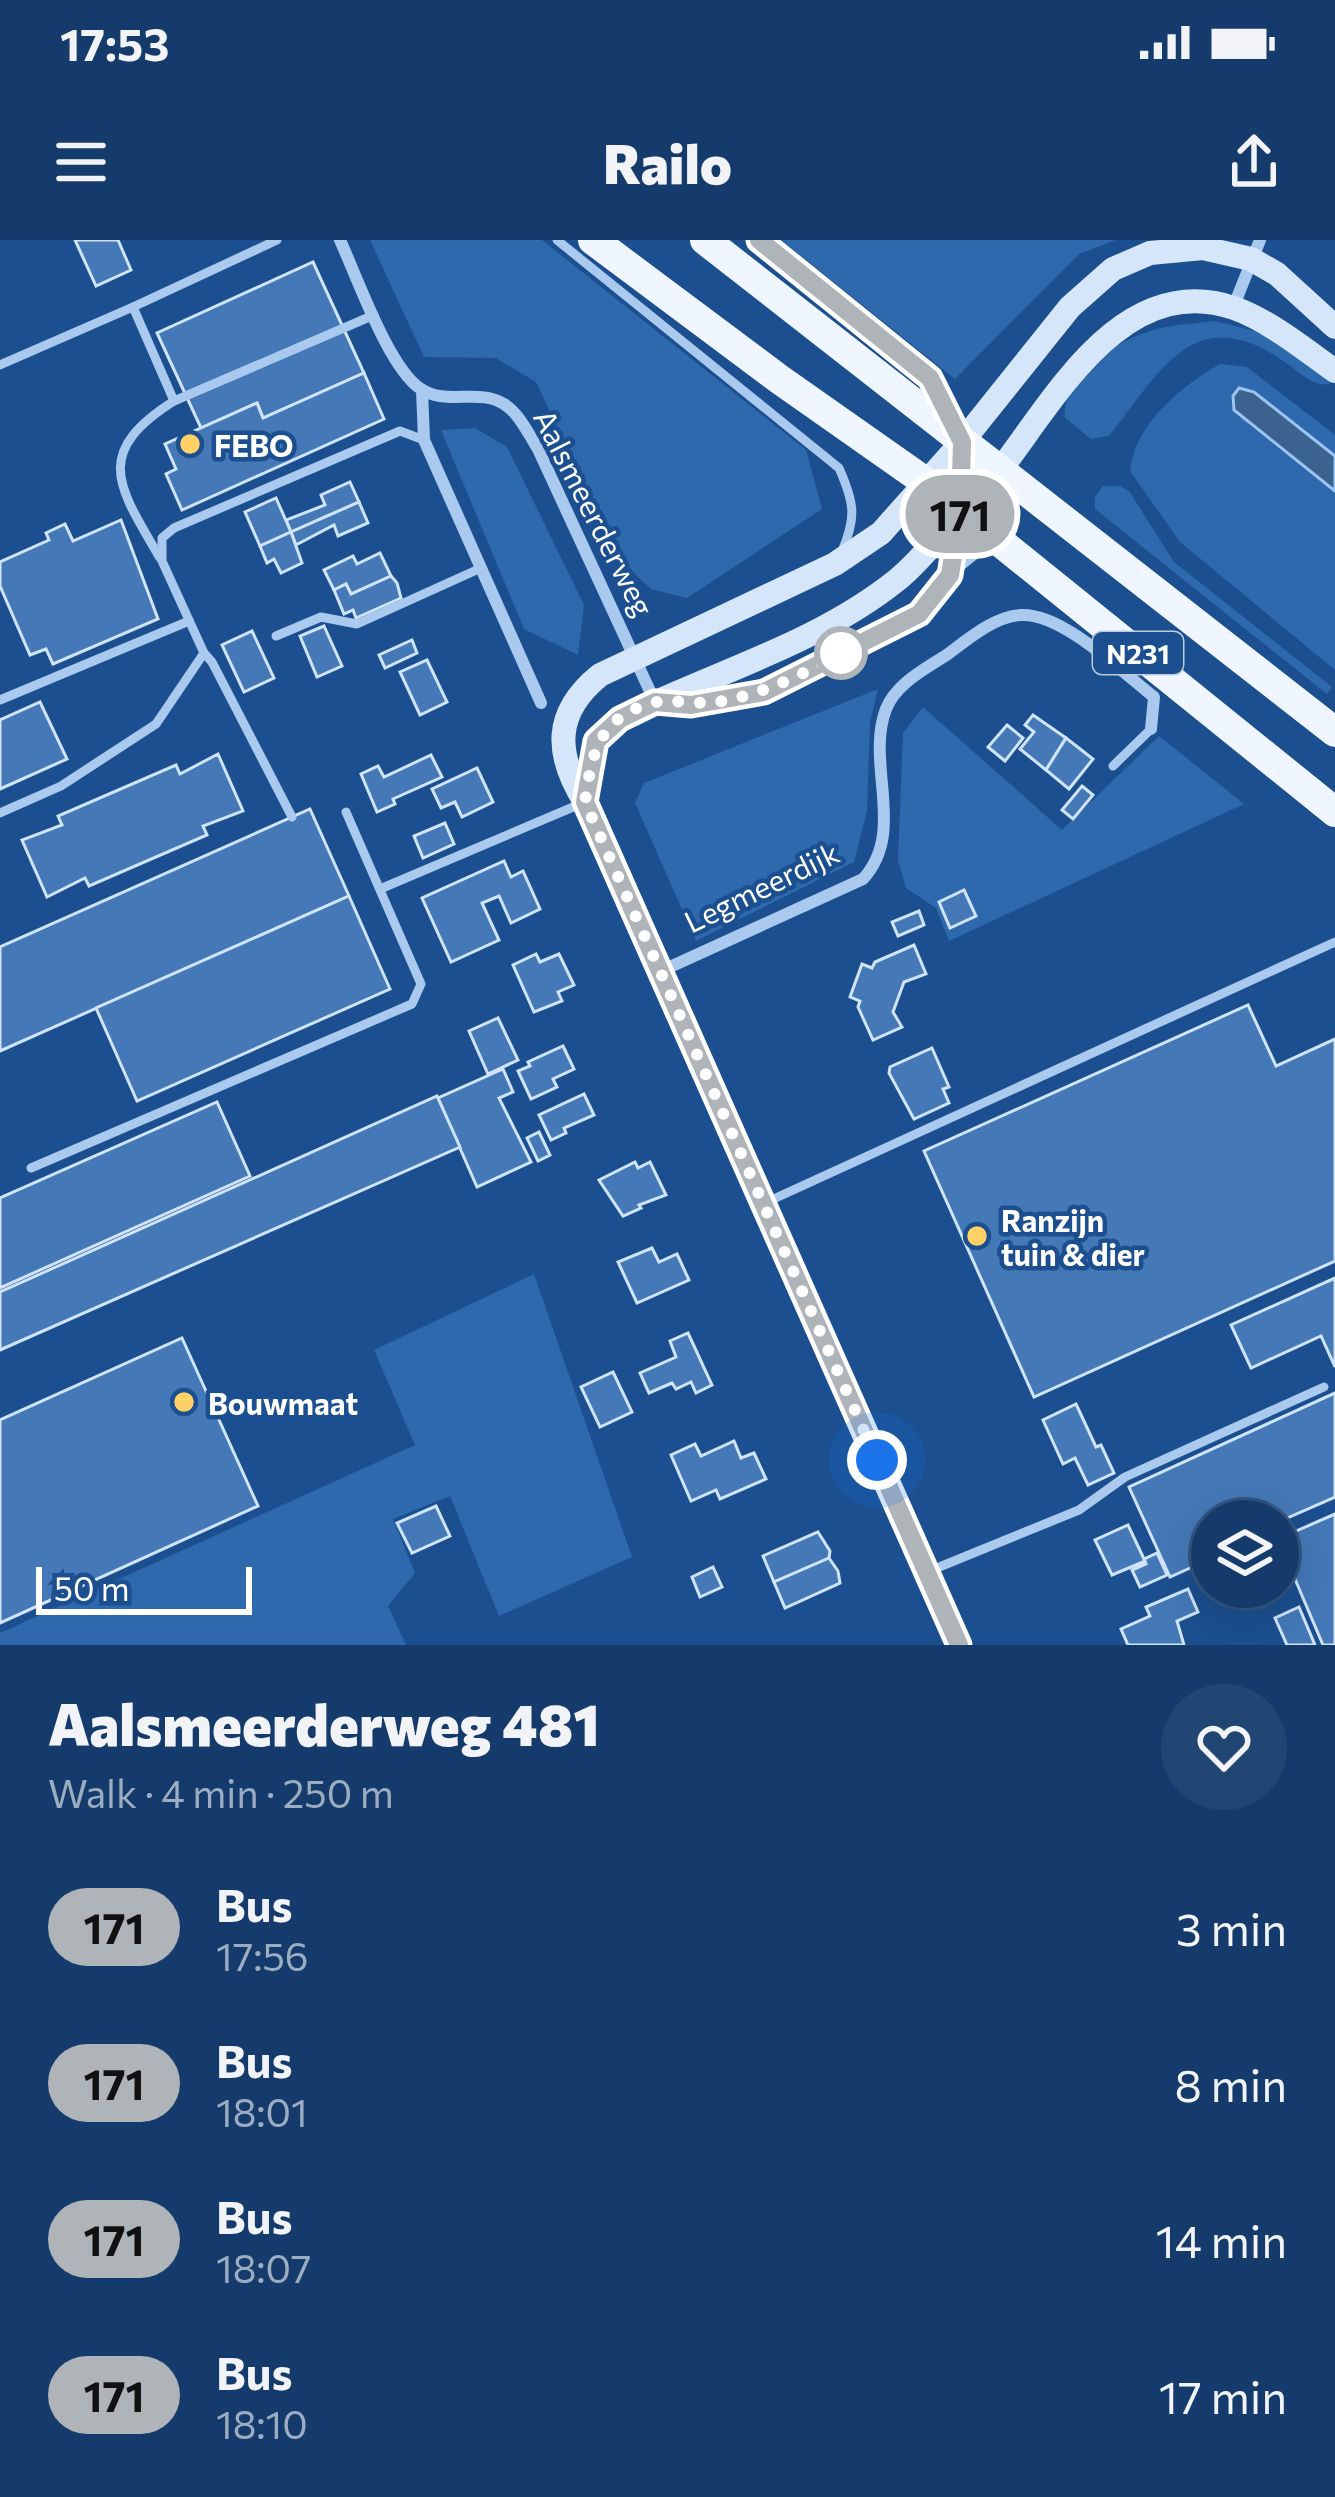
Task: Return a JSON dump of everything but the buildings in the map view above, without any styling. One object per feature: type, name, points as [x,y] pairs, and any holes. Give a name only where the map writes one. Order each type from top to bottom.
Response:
[{"type":"main road","name":"N231","points":[[592,240],[927,483],[1335,812]]},
{"type":"main road","name":"N231","points":[[705,240],[1335,732]]},
{"type":"street","points":[[340,240],[404,374],[422,391],[424,440],[541,703]]},
{"type":"street","points":[[1233,308],[1255,250],[1335,327]]},
{"type":"street","name":"Aalsmeerderweg","points":[[959,1645],[661,971],[570,778],[562,750],[566,718],[590,683],[835,564],[881,533],[962,442],[1070,307],[1113,269],[1150,253],[1255,250]]},
{"type":"street","points":[[585,802],[596,741],[620,719],[802,639],[860,608],[902,577],[999,472],[1091,352],[1123,324],[1154,308],[1193,304],[1233,308],[1292,340],[1335,371]]},
{"type":"street","name":"Aalsmeerderweg","points":[[422,391],[440,398],[503,403],[520,420],[538,449],[655,702]]},
{"type":"street","name":"Legmeerdijk","points":[[661,971],[863,879],[876,864],[885,821],[881,738],[886,707],[903,684],[986,627],[1022,615],[1065,627],[1154,697],[1151,729]]},
{"type":"lane","points":[[0,365],[277,240]]},
{"type":"lane","points":[[557,240],[839,468],[854,524],[835,564]]},
{"type":"lane","points":[[759,240],[930,378],[962,442],[960,512],[950,575]]},
{"type":"lane","points":[[133,307],[174,401]]},
{"type":"lane","points":[[292,818],[134,514],[118,470],[122,448],[131,434],[174,401],[374,315]]},
{"type":"lane","points":[[162,561],[162,538],[174,528],[400,431],[424,440]]},
{"type":"lane","points":[[655,702],[691,705],[764,692],[919,614],[950,575],[995,539]]},
{"type":"lane","points":[[276,636],[321,617],[357,624],[481,568]]},
{"type":"lane","points":[[0,700],[189,621]]},
{"type":"lane","points":[[0,813],[61,786],[156,724],[204,653]]},
{"type":"lane","points":[[1114,766],[1151,729]]},
{"type":"lane","points":[[380,889],[585,802]]},
{"type":"lane","points":[[31,1168],[412,1004],[421,984],[346,812]]},
{"type":"lane","points":[[762,1204],[1335,942]]},
{"type":"lane","points":[[927,1572],[1079,1510],[1125,1477],[1324,1387]]},
{"type":"shaded area","points":[[370,240],[542,240],[806,450],[822,509],[687,598],[651,589],[619,559],[536,382],[496,358],[424,357]]},
{"type":"shaded area","points":[[781,240],[1116,240],[1079,254],[955,379]]},
{"type":"shaded area","points":[[1215,321],[1267,334],[1330,379],[1330,384],[1313,382],[1257,346],[1229,338],[1205,340],[1165,366],[1109,436],[1091,439],[1065,418],[1073,385],[1115,346],[1150,331]]},
{"type":"shaded area","points":[[1220,364],[1247,367],[1335,435],[1335,456],[1254,392],[1248,424],[1335,491],[1335,670],[1180,542],[1130,471],[1141,438],[1162,408]]},
{"type":"shaded area","points":[[1239,388],[1254,392],[1335,456],[1335,491],[1234,410],[1233,396]]},
{"type":"shaded area","points":[[475,428],[507,447],[584,605],[578,655],[524,629],[441,430]]},
{"type":"shaded area","points":[[1103,486],[1129,491],[1174,562],[1332,687],[1327,694],[1095,509],[1095,497]]},
{"type":"shaded area","points":[[878,689],[870,722],[867,811],[854,862],[696,941],[635,803],[644,783]]},
{"type":"shaded area","points":[[923,707],[1062,830],[1159,736],[1244,804],[949,941],[936,908],[906,888],[898,860],[903,733]]},
{"type":"shaded area","points":[[534,1274],[632,1557],[499,1616],[450,1496],[393,1519],[415,1573],[388,1606],[406,1645],[0,1645],[0,1633],[415,1445],[374,1350]]},
{"type":"bus line","name":"171","points":[[759,240],[930,378],[962,442],[960,512],[950,575],[919,614],[764,692],[691,705],[655,702],[620,719],[596,741],[585,802],[959,1645]]},
{"type":"place","name":"FEBO","points":[[190,444]]},
{"type":"place","name":"Ranzijn tuin & dier","points":[[977,1236]]},
{"type":"place","name":"Bouwmaat","points":[[184,1402]]},
{"type":"route","points":[[841,653],[764,692],[691,705],[655,702],[620,719],[596,741],[585,802],[877,1460]]}]
